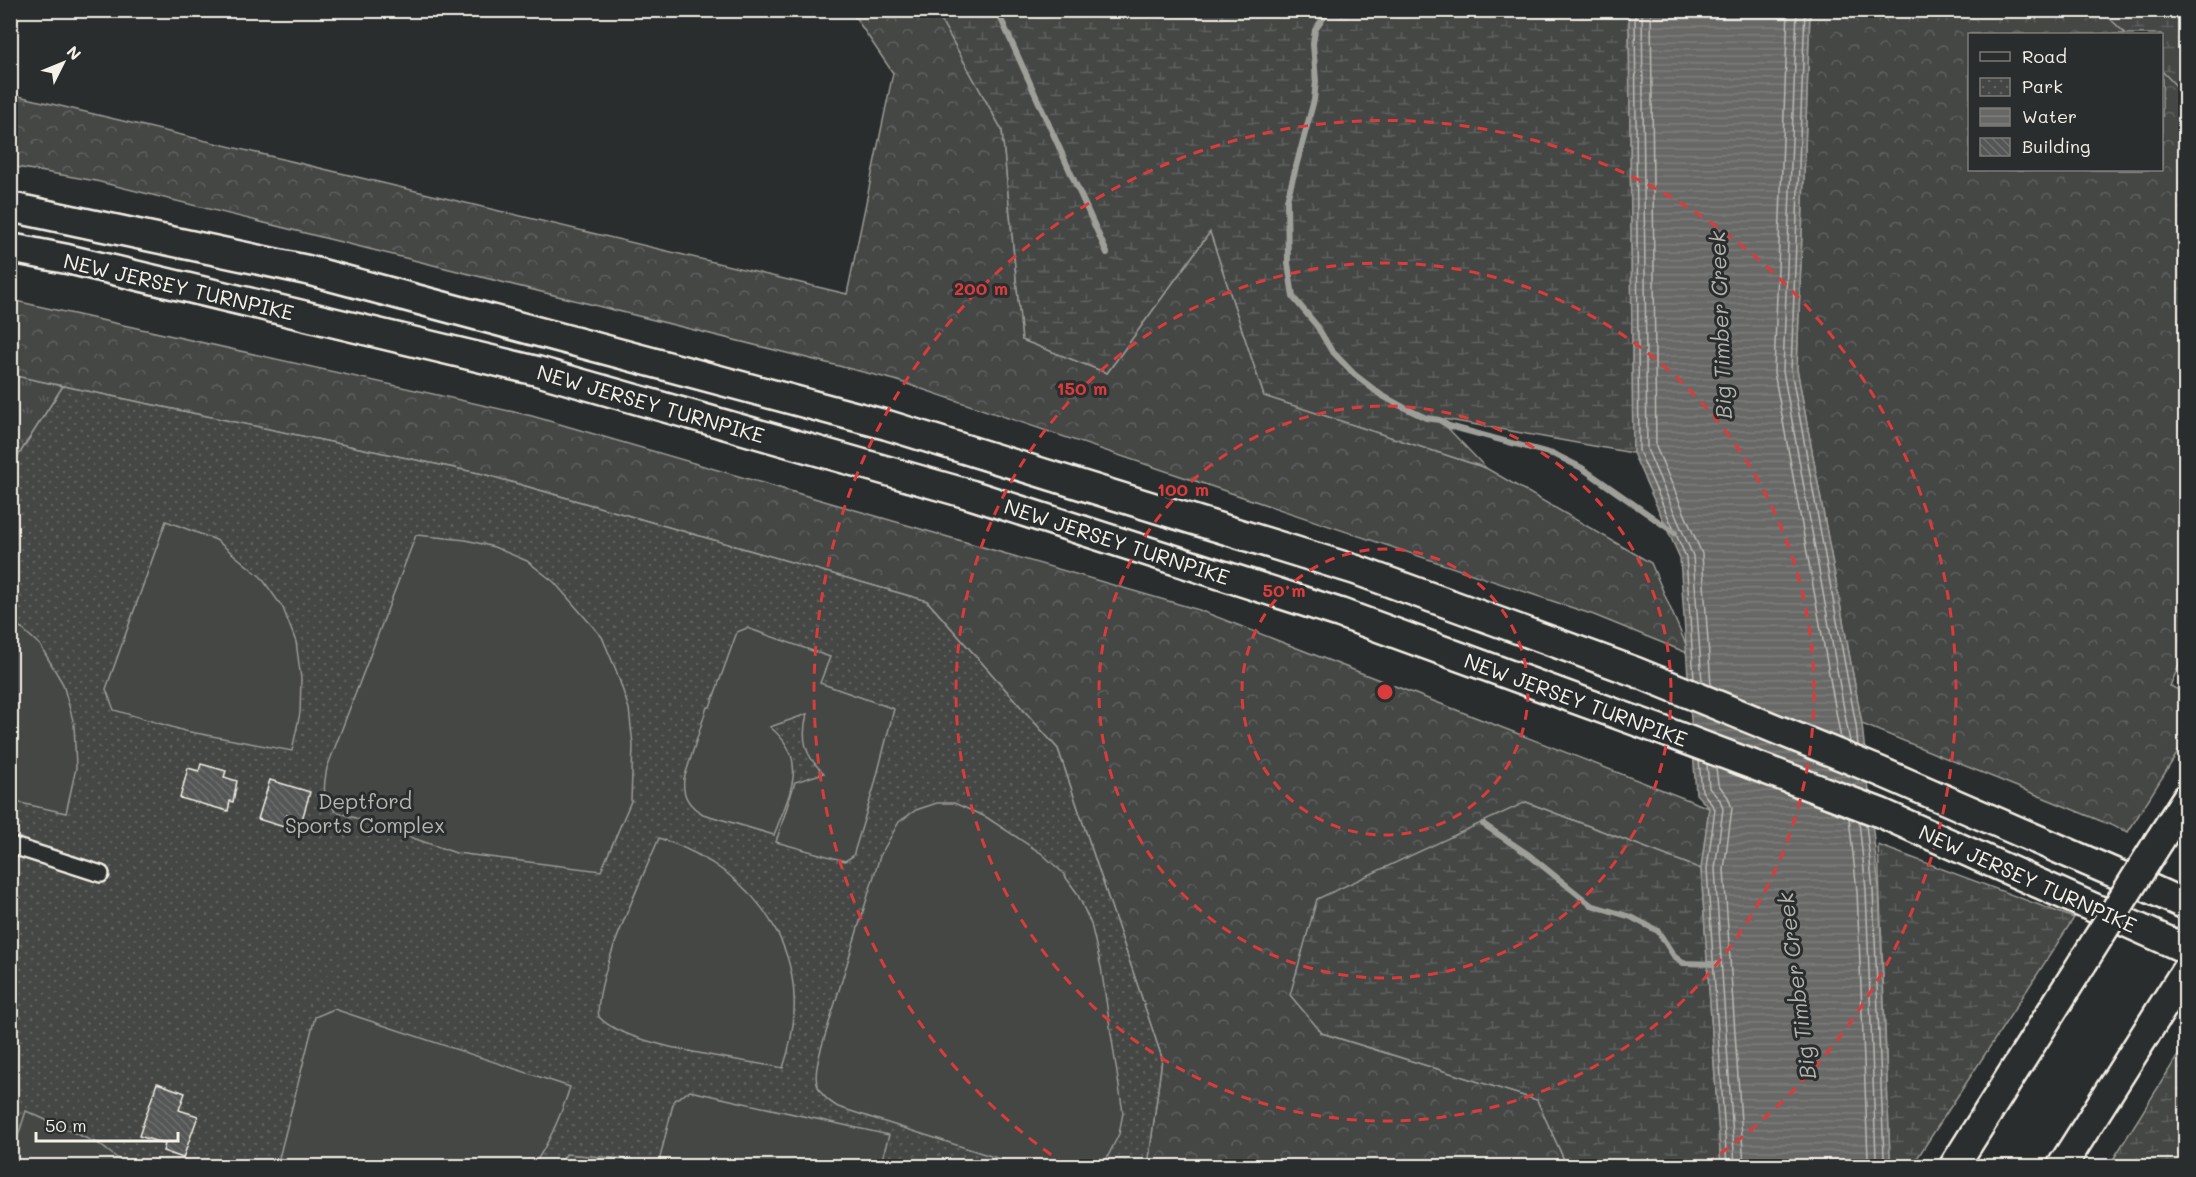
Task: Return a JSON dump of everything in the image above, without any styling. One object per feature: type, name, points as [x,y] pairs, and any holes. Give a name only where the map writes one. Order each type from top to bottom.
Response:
[{"type":"highway","name":"NEW JERSEY TURNPIKE","points":[[10,207],[307,270],[887,425],[1356,570],[1635,672],[1879,771],[2186,905]]},
{"type":"highway","name":"NEW JERSEY TURNPIKE","points":[[10,248],[67,259],[537,370],[972,495],[1340,613],[1881,813],[2186,950]]},
{"type":"highway","points":[[1954,1167],[2186,799]]},
{"type":"highway","points":[[2062,1167],[2186,970]]},
{"type":"street","points":[[10,845],[101,874]]},
{"type":"green space","points":[[851,11],[936,11],[1002,130],[1022,340],[1107,373],[1210,232],[1264,396],[1486,468],[1651,563],[1690,654],[1594,615],[895,380],[96,181],[11,166],[10,94],[847,294],[893,73]]},
{"type":"green space","points":[[936,11],[1629,11],[1633,453],[1438,418],[1486,468],[1264,396],[1210,232],[1107,373],[1022,340],[1002,130]]},
{"type":"green space","points":[[1810,11],[2102,11],[2125,33],[1968,33],[1968,171],[2163,171],[2163,72],[2185,95],[2186,650],[2170,686],[2185,693],[2185,741],[2128,832],[1862,724],[1797,369]]},
{"type":"green space","points":[[2102,11],[2185,11],[2185,95],[2163,72],[2163,33],[2125,33]]},
{"type":"green space","points":[[11,300],[532,416],[1199,610],[1709,808],[1701,869],[1526,802],[1321,1033],[1537,1100],[1567,1166],[1148,1166],[1162,1058],[1058,749],[927,601],[483,474],[11,375]]},
{"type":"green space","points":[[11,375],[63,386],[11,467]]},
{"type":"green space","name":"Deptford Sports Complex","points":[[63,386],[483,474],[927,601],[1058,749],[1162,1058],[1148,1166],[626,1166],[626,1159],[566,1154],[559,1166],[11,1166],[11,467]]},
{"type":"green space","points":[[166,521],[216,540],[261,577],[283,608],[296,642],[301,679],[300,713],[292,751],[185,731],[114,710],[106,689]]},
{"type":"green space","points":[[416,535],[466,540],[494,547],[527,561],[554,582],[602,637],[629,709],[633,745],[631,801],[601,871],[456,853],[335,811],[328,800],[324,786],[327,768]]},
{"type":"green space","points":[[10,618],[40,645],[63,684],[74,724],[76,768],[66,813],[11,801]]},
{"type":"green space","points":[[747,628],[830,657],[820,683],[894,709],[853,856],[845,861],[776,842],[795,782],[824,773],[808,753],[804,739],[807,714],[770,727],[783,739],[790,752],[793,765],[790,792],[774,835],[703,814],[690,804],[685,795],[684,779],[707,707],[710,707],[737,632]]},
{"type":"green space","points":[[1526,802],[1701,869],[1721,1166],[1567,1166],[1537,1100],[1322,1033],[1290,995],[1317,899]]},
{"type":"green space","points":[[937,803],[954,803],[986,817],[1041,853],[1062,872],[1077,893],[1091,924],[1101,967],[1123,1113],[1119,1134],[1103,1166],[1022,1166],[838,1107],[829,1101],[819,1089],[816,1075],[821,1049],[880,856],[899,822],[916,810]]},
{"type":"green space","points":[[659,838],[695,854],[727,874],[753,898],[774,926],[787,957],[794,991],[793,1029],[783,1068],[658,1044],[612,1027],[599,1017],[603,979],[611,955]]},
{"type":"green space","points":[[1878,845],[2074,918],[1912,1166],[1896,1166],[1890,1158]]},
{"type":"green space","points":[[334,1009],[570,1087],[554,1128],[533,1166],[277,1166],[315,1017]]},
{"type":"green space","points":[[2185,1044],[2185,1166],[2109,1166]]},
{"type":"green space","points":[[690,1091],[889,1135],[880,1166],[658,1166],[674,1100]]},
{"type":"green space","points":[[26,1111],[99,1144],[127,1166],[11,1166],[11,1158]]},
{"type":"green space","points":[[566,1154],[626,1159],[626,1166],[559,1166]]},
{"type":"water","name":"Big Timber Creek","points":[[1629,11],[1810,11],[1797,369],[1862,724],[1879,889],[1890,1157],[1896,1166],[1721,1166],[1701,869],[1709,808],[1696,794],[1680,558],[1633,453]]},
{"type":"building","points":[[201,764],[226,771],[224,777],[237,781],[233,802],[230,801],[228,811],[180,798],[188,768],[199,771]]},
{"type":"building","points":[[270,780],[310,792],[302,820],[287,815],[284,827],[258,819]]},
{"type":"building","points":[[157,1083],[185,1093],[179,1110],[198,1116],[183,1158],[163,1151],[165,1144],[139,1136]]},
{"type":"waterway","points":[[997,10],[1107,253]]},
{"type":"waterway","points":[[1329,10],[1315,30],[1314,100],[1287,200],[1288,263],[1293,297],[1317,326],[1331,350],[1355,375],[1381,395],[1426,418],[1439,420],[1449,426],[1556,455],[1582,468],[1675,533]]},
{"type":"waterway","points":[[1483,824],[1529,855],[1591,905],[1631,917],[1658,931],[1674,956],[1683,963],[1716,964]]}]
